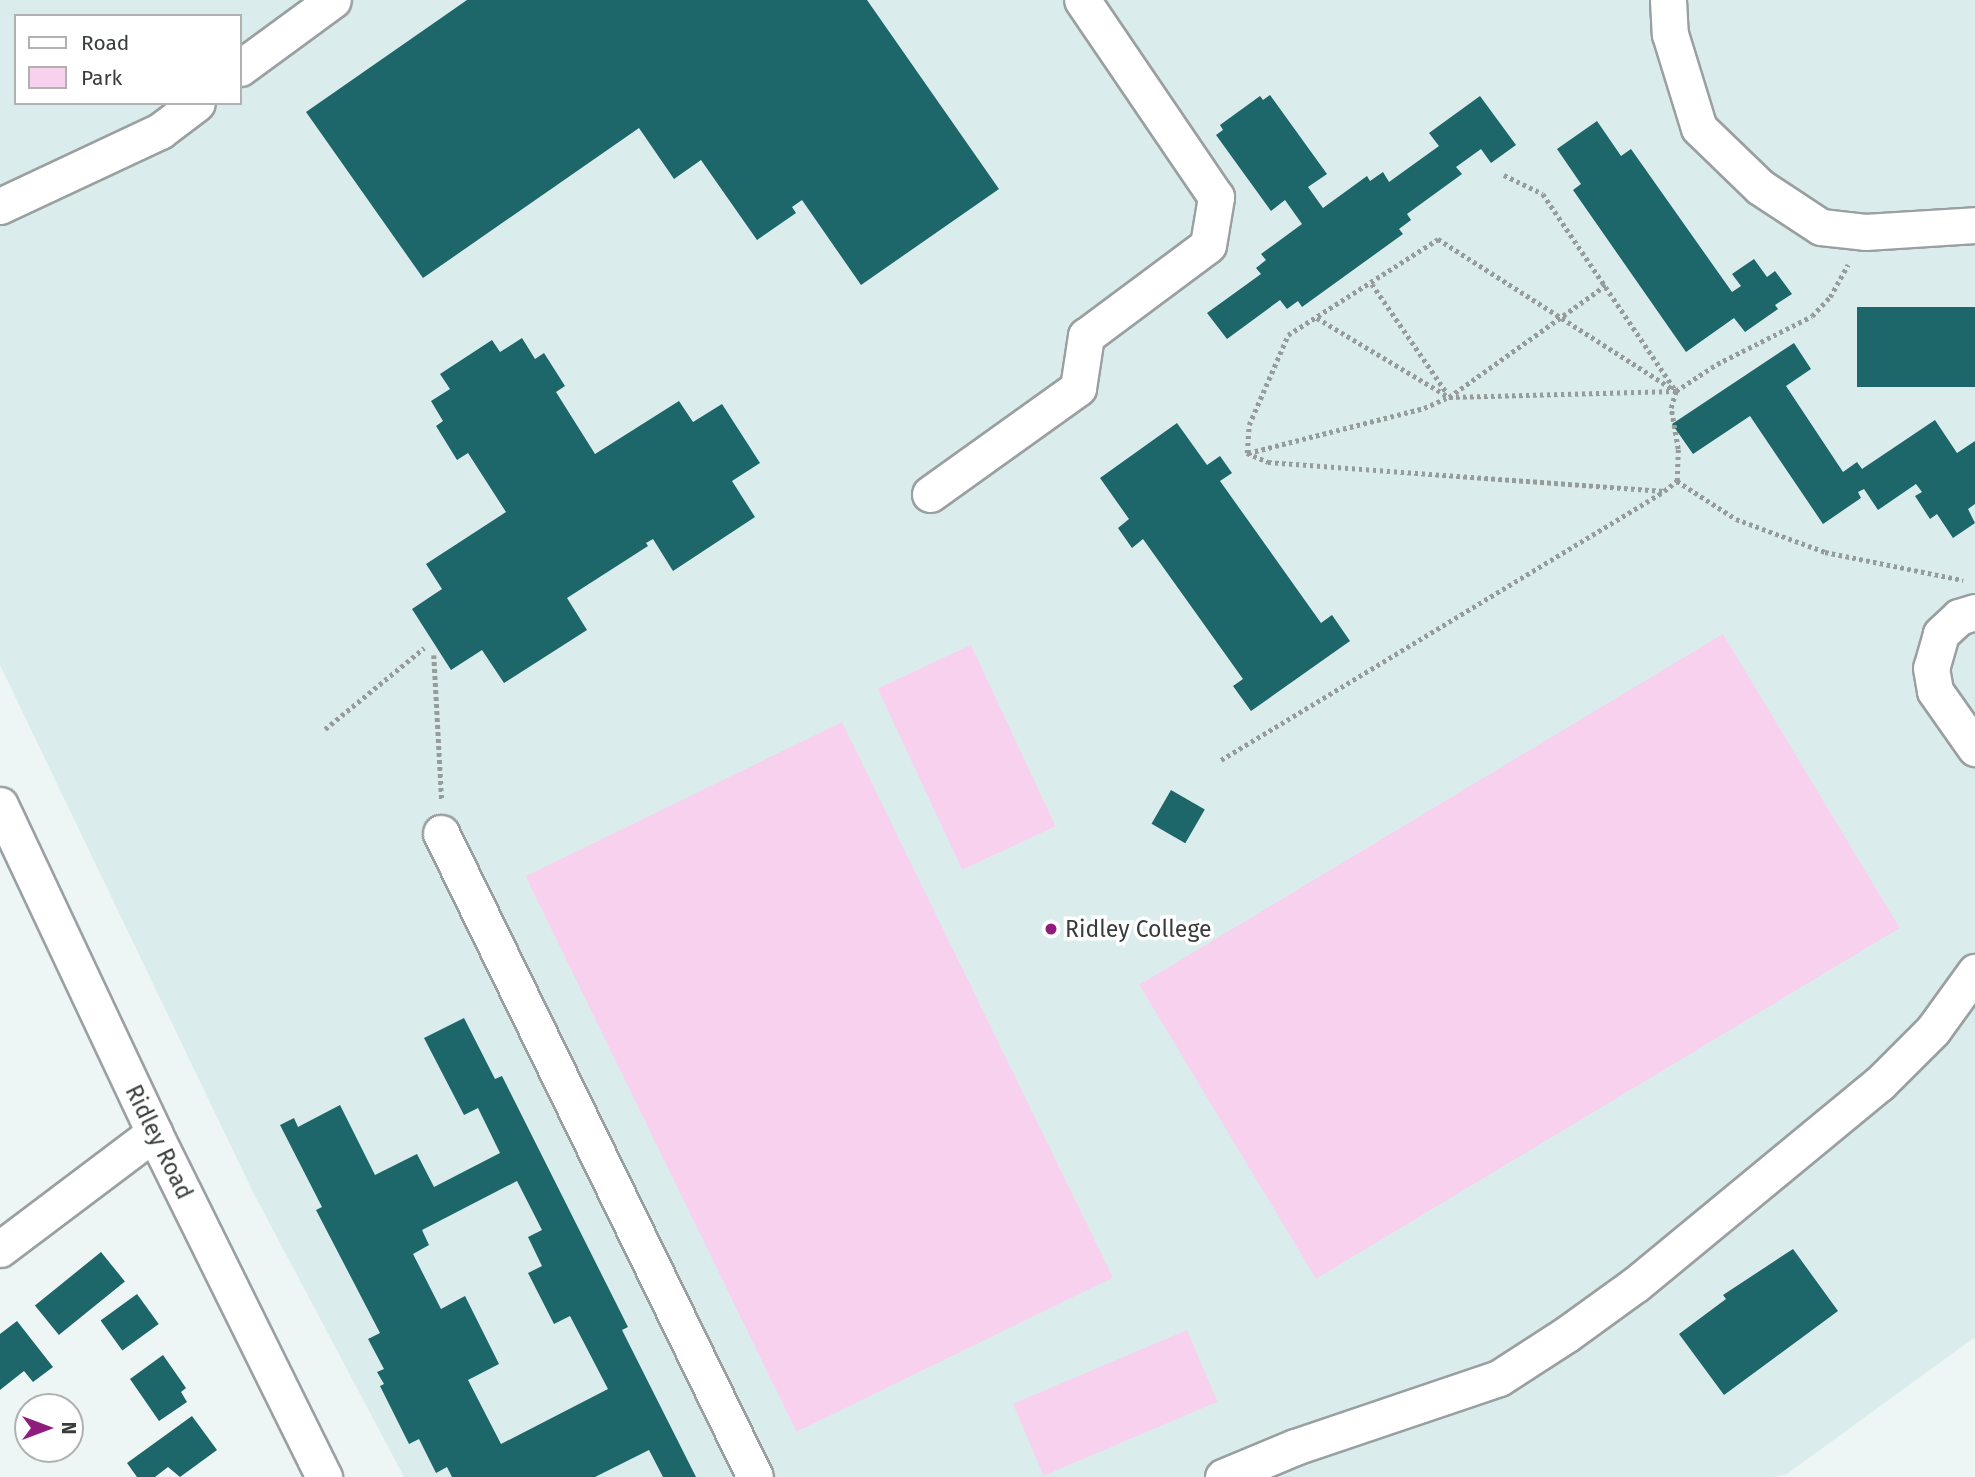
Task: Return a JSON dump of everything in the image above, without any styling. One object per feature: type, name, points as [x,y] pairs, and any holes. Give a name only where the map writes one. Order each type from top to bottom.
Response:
[{"type":"street","points":[[242,67],[333,0]]},
{"type":"street","points":[[930,494],[1078,388],[1086,336],[1208,245],[1216,197],[1082,0]]},
{"type":"street","points":[[1668,0],[1670,34],[1699,128],[1760,187],[1821,227],[1848,230],[1975,225]]},
{"type":"street","points":[[0,206],[160,131],[194,105]]},
{"type":"street","points":[[1975,612],[1959,617],[1941,634],[1931,668],[1935,691],[1975,748]]},
{"type":"street","name":"Ridley Road","points":[[0,805],[154,1133],[324,1477]]},
{"type":"street","points":[[441,819],[755,1477]]},
{"type":"street","points":[[1223,1477],[1306,1443],[1499,1378],[1567,1334],[1636,1284],[1879,1084],[1933,1030],[1975,972]]},
{"type":"street","points":[[0,1249],[154,1133]]},
{"type":"path","points":[[1504,175],[1543,194],[1676,391],[1671,408],[1678,449],[1677,481]]},
{"type":"path","points":[[1317,318],[1449,397],[1676,391],[1717,364],[1812,316],[1830,297],[1847,268],[1851,257],[1848,230]]},
{"type":"path","points":[[1247,453],[1249,425],[1288,335],[1372,284],[1438,239],[1676,391]]},
{"type":"path","points":[[1372,284],[1449,397]]},
{"type":"path","points":[[1247,453],[1424,408],[1449,397],[1606,285]]},
{"type":"path","points":[[1247,453],[1268,463],[1664,491]]},
{"type":"path","points":[[1221,760],[1677,481]]},
{"type":"path","points":[[1677,481],[1736,519],[1825,552],[1975,583]]},
{"type":"path","points":[[325,729],[424,648]]},
{"type":"path","points":[[434,655],[441,819]]},
{"type":"shaded area","name":"Ridley College","points":[[0,0],[1975,0],[1975,1337],[1787,1474],[1774,1477],[404,1477],[253,1192],[0,665]]},
{"type":"green space","points":[[1723,634],[1900,928],[1316,1279],[1139,985]]},
{"type":"green space","points":[[971,645],[1056,826],[962,870],[878,689]]},
{"type":"green space","points":[[842,722],[1113,1277],[797,1432],[526,876]]},
{"type":"green space","points":[[1187,1330],[1217,1402],[1044,1476],[1013,1404]]},
{"type":"building","points":[[467,0],[867,0],[999,189],[861,285],[802,200],[792,207],[796,213],[757,240],[701,160],[674,179],[639,128],[423,278],[306,112]]},
{"type":"building","points":[[1270,95],[1327,174],[1308,187],[1323,208],[1367,176],[1370,181],[1383,172],[1389,182],[1439,146],[1429,133],[1480,96],[1516,145],[1491,163],[1481,149],[1456,167],[1462,174],[1407,214],[1411,220],[1399,229],[1403,234],[1302,307],[1298,301],[1287,309],[1280,300],[1227,339],[1207,313],[1261,274],[1256,268],[1266,260],[1261,254],[1302,224],[1285,200],[1271,211],[1216,135],[1223,130],[1220,125],[1260,96],[1263,100]]},
{"type":"building","points":[[1597,121],[1621,156],[1631,149],[1732,292],[1741,286],[1732,274],[1754,259],[1767,277],[1775,271],[1792,294],[1775,305],[1778,309],[1745,332],[1734,318],[1686,352],[1573,190],[1581,184],[1557,149]]},
{"type":"building","points":[[1857,307],[1975,307],[1975,387],[1857,387]]},
{"type":"building","points":[[522,338],[535,359],[544,353],[565,386],[556,392],[595,454],[679,401],[693,422],[722,404],[760,463],[732,481],[755,517],[673,571],[653,539],[646,543],[648,546],[567,598],[587,630],[504,683],[482,650],[451,670],[412,609],[442,589],[426,564],[506,512],[468,453],[457,460],[436,426],[443,421],[431,401],[450,389],[440,374],[492,340],[500,352]]},
{"type":"building","points":[[1794,343],[1811,369],[1786,386],[1843,472],[1857,462],[1862,469],[1935,420],[1957,453],[1975,441],[1975,504],[1968,509],[1975,523],[1953,538],[1937,514],[1930,519],[1915,496],[1922,492],[1916,484],[1878,510],[1864,489],[1858,492],[1861,498],[1823,524],[1750,416],[1693,454],[1672,424]]},
{"type":"building","points":[[1177,423],[1207,465],[1220,456],[1232,473],[1220,481],[1321,623],[1332,615],[1350,641],[1251,711],[1233,686],[1243,679],[1143,539],[1132,548],[1118,528],[1129,519],[1100,478]]},
{"type":"building","points":[[1171,790],[1205,809],[1185,843],[1152,824]]},
{"type":"building","points":[[464,1018],[495,1079],[502,1076],[628,1327],[622,1330],[696,1477],[663,1477],[649,1450],[595,1477],[452,1477],[447,1467],[436,1473],[419,1439],[409,1444],[380,1386],[384,1384],[377,1372],[384,1369],[368,1339],[380,1333],[316,1210],[322,1207],[280,1125],[294,1118],[298,1127],[340,1105],[375,1175],[417,1154],[434,1187],[500,1153],[478,1108],[464,1115],[424,1038]],"holes":[[[517,1181],[542,1230],[528,1237],[542,1266],[528,1273],[554,1324],[570,1316],[608,1389],[501,1444],[468,1380],[499,1364],[465,1296],[441,1309],[413,1254],[429,1245],[422,1230]]]},
{"type":"building","points":[[1793,1249],[1838,1311],[1724,1395],[1679,1334],[1726,1299],[1723,1295]]},
{"type":"building","points":[[101,1252],[125,1282],[59,1335],[35,1305]]},
{"type":"building","points":[[137,1294],[159,1324],[122,1350],[101,1320]]},
{"type":"building","points":[[17,1321],[53,1367],[33,1382],[24,1371],[0,1390],[0,1334]]},
{"type":"building","points":[[163,1355],[186,1388],[181,1392],[187,1402],[159,1421],[130,1379]]},
{"type":"building","points":[[192,1416],[217,1450],[180,1477],[168,1467],[155,1477],[137,1477],[127,1463]]},
{"type":"place","name":"Ridley College","points":[[1051,929]]}]
